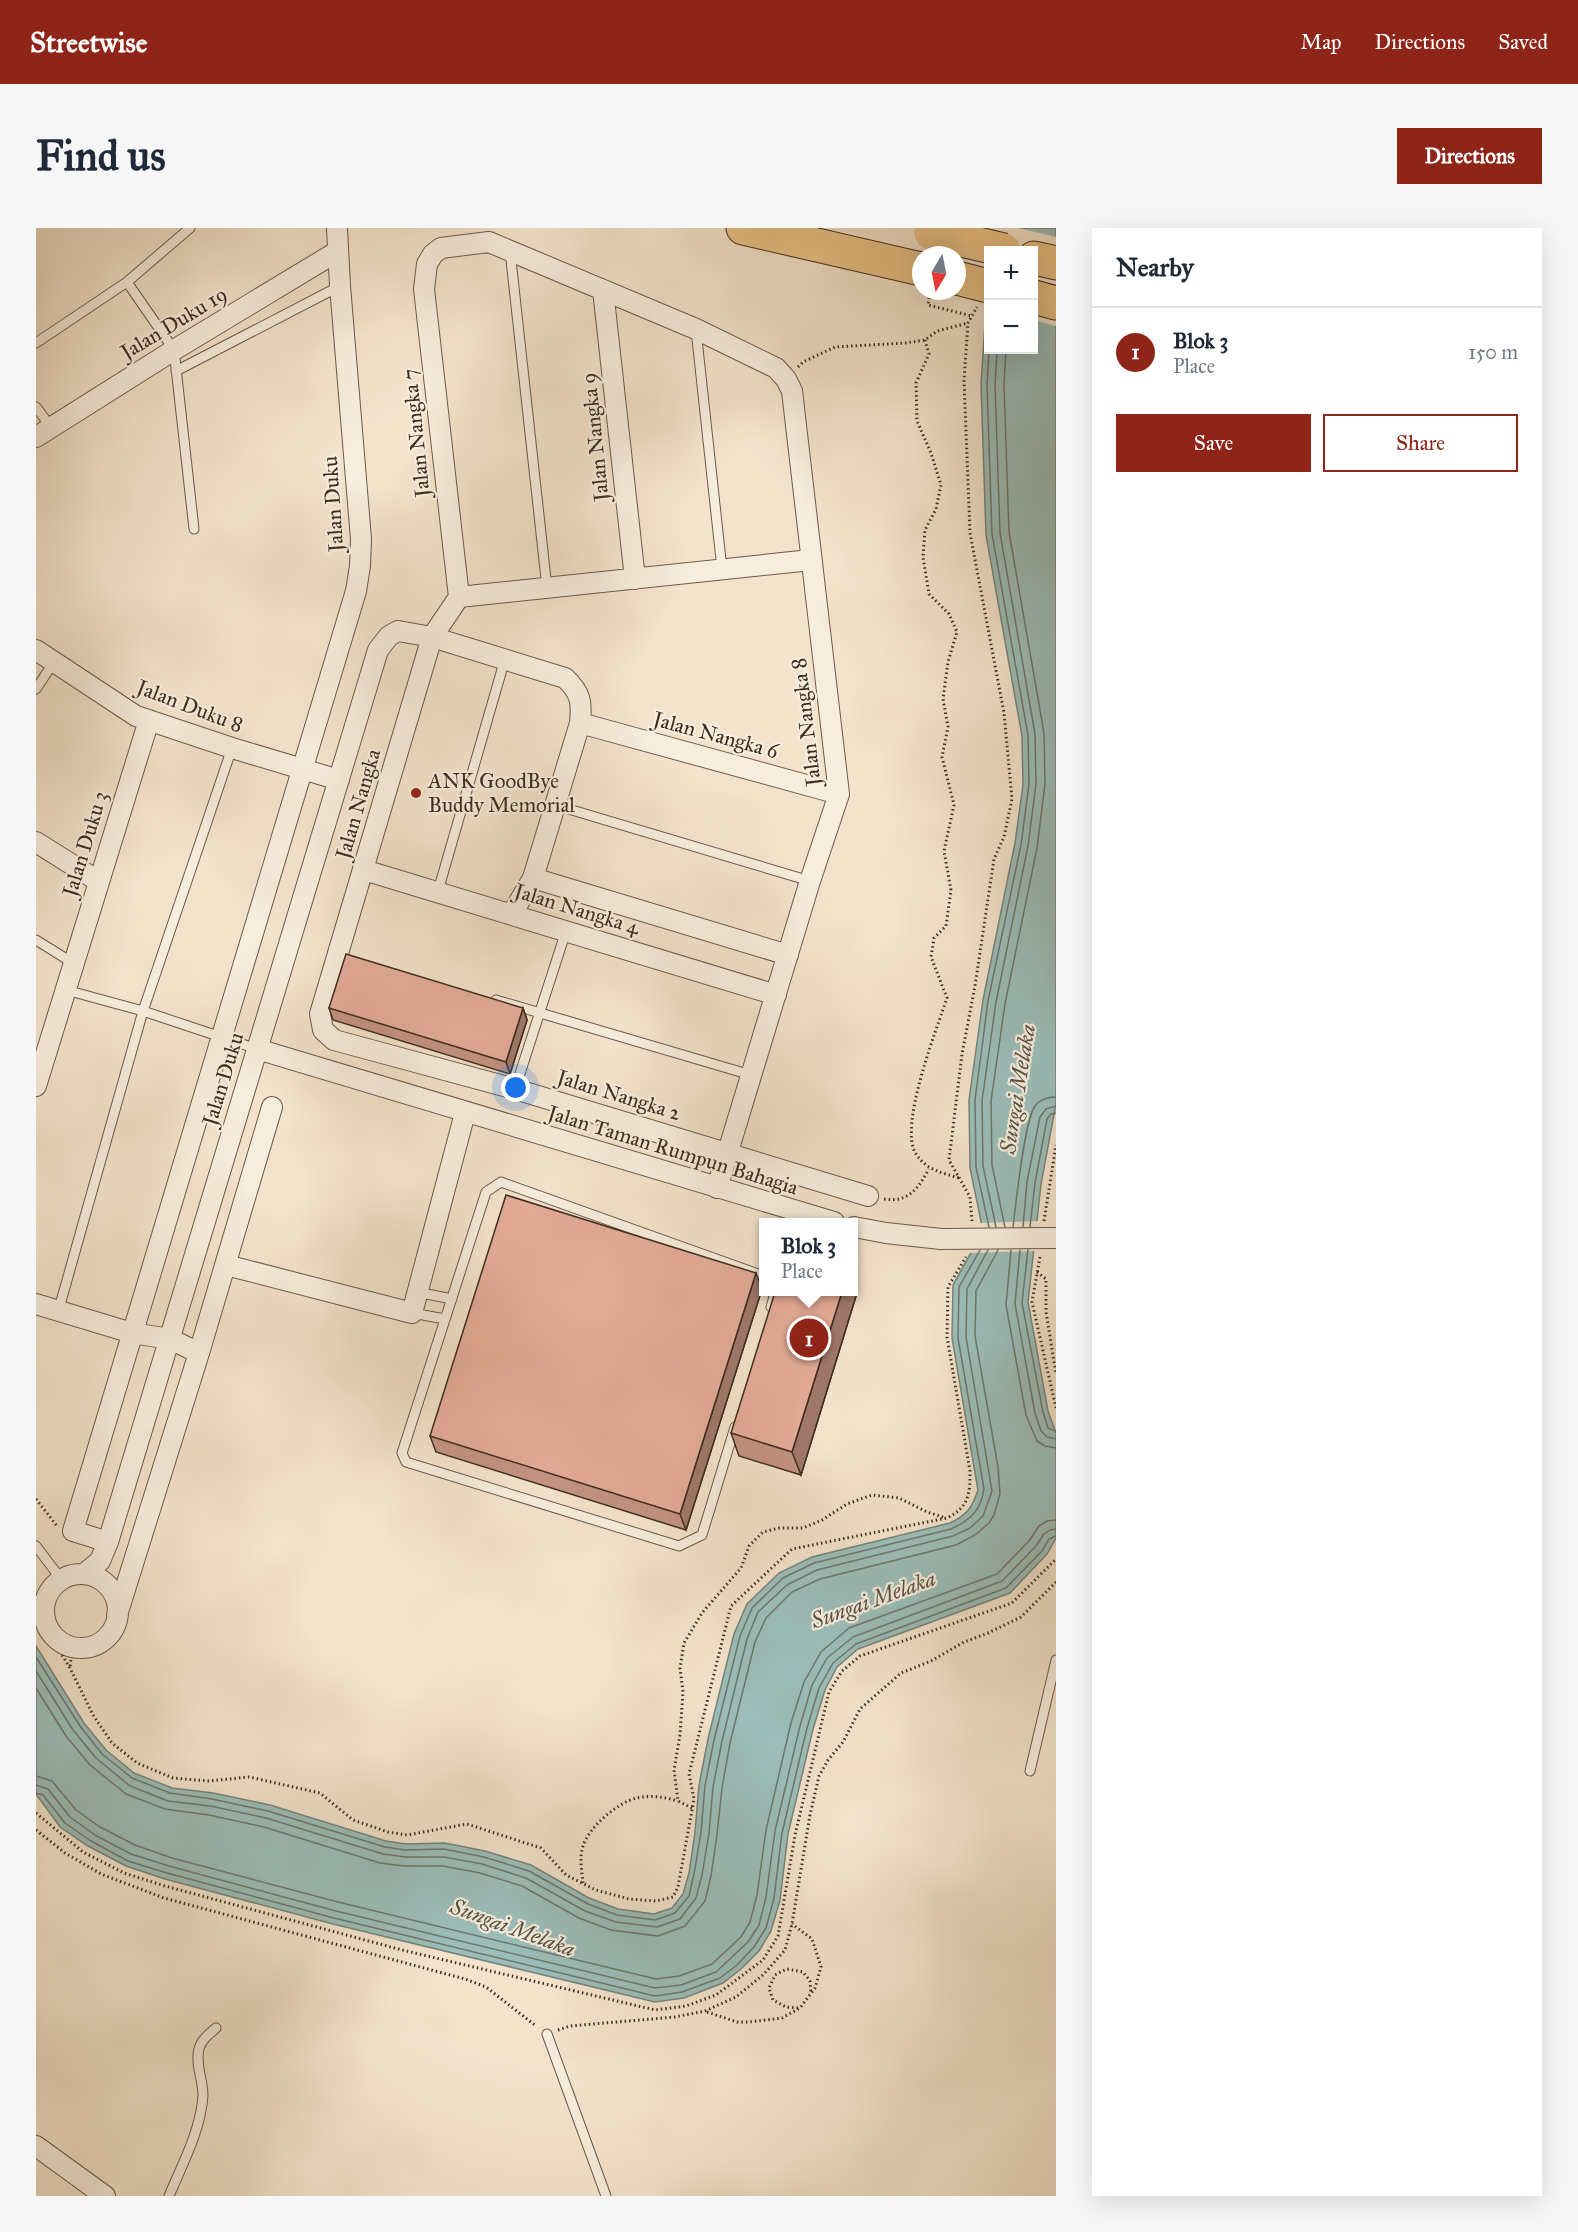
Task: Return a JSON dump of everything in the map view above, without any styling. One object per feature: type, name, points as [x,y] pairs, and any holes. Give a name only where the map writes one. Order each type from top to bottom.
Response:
[{"type":"highway","points":[[743,228],[912,267]]},
{"type":"highway","points":[[921,230],[987,246]]},
{"type":"highway","points":[[1038,259],[1056,263]]},
{"type":"highway","points":[[966,283],[984,293]]},
{"type":"highway","points":[[1038,298],[1056,303]]},
{"type":"street","name":"Jalan Duku","points":[[108,1542],[73,1531],[356,591],[361,540],[337,228]]},
{"type":"street","name":"Jalan Nangka 7","points":[[459,597],[424,289],[427,264],[433,254],[441,248],[489,242],[510,251]]},
{"type":"street","name":"Jalan Duku 19","points":[[44,432],[338,251]]},
{"type":"street","points":[[510,251],[696,329],[776,368],[786,379]]},
{"type":"street","name":"Jalan Nangka 9","points":[[603,290],[635,579]]},
{"type":"street","name":"Jalan Nangka 8","points":[[717,1188],[810,881],[839,795],[792,391],[786,379]]},
{"type":"street","points":[[459,597],[811,560]]},
{"type":"street","name":"Jalan Nangka","points":[[322,1030],[320,1014],[344,956],[364,870],[432,637],[459,597]]},
{"type":"street","name":"Jalan Duku","points":[[84,1574],[100,1561],[108,1542],[378,650],[389,636],[398,631],[432,637]]},
{"type":"street","points":[[432,637],[565,678],[577,690],[580,715],[555,805],[533,878],[512,914]]},
{"type":"street","name":"Jalan Duku 8","points":[[36,650],[136,716],[301,770],[339,780]]},
{"type":"street","name":"Jalan Nangka 6","points":[[580,715],[839,795]]},
{"type":"street","name":"Jalan Duku 3","points":[[36,1086],[43,1036],[66,990],[149,720]]},
{"type":"street","points":[[36,843],[98,881]]},
{"type":"street","name":"Jalan Nangka 4","points":[[364,870],[776,994]]},
{"type":"street","points":[[533,878],[788,955]]},
{"type":"street","name":"Jalan Nangka 2","points":[[322,1030],[334,1040],[515,1089],[868,1196]]},
{"type":"street","name":"Jalan Taman Rumpun Bahagia","points":[[257,1048],[465,1113],[820,1218]]},
{"type":"street","points":[[117,1615],[118,1604],[105,1584],[95,1576],[84,1574],[61,1579],[52,1587],[43,1610],[45,1623],[51,1634],[61,1642],[73,1647],[92,1645],[107,1636],[114,1627],[272,1107]]},
{"type":"street","points":[[226,1264],[412,1313],[465,1113]]},
{"type":"street","points":[[858,1228],[941,1239],[1056,1238]]},
{"type":"street","points":[[36,1305],[132,1334],[170,1339],[199,1353]]},
{"type":"street","points":[[36,2146],[105,2196]]},
{"type":"lane","points":[[36,343],[127,282],[190,228]]},
{"type":"lane","points":[[510,251],[547,588]]},
{"type":"lane","points":[[127,282],[174,350],[194,529]]},
{"type":"lane","points":[[176,370],[340,285]]},
{"type":"lane","points":[[696,329],[722,569]]},
{"type":"lane","points":[[36,407],[44,432]]},
{"type":"lane","points":[[438,891],[505,659]]},
{"type":"lane","points":[[36,689],[54,662]]},
{"type":"lane","points":[[58,1312],[143,1011],[232,748]]},
{"type":"lane","points":[[555,805],[810,881]]},
{"type":"lane","points":[[515,1089],[566,931]]},
{"type":"lane","points":[[36,940],[73,963]]},
{"type":"lane","points":[[66,990],[143,1011],[257,1048]]},
{"type":"lane","points":[[484,997],[751,1075]]},
{"type":"lane","points":[[736,1422],[702,1535],[679,1546],[406,1462],[402,1453],[486,1192],[501,1182],[759,1274]]},
{"type":"lane","points":[[417,1292],[452,1299]]},
{"type":"lane","points":[[767,1320],[773,1296]]},
{"type":"lane","points":[[412,1313],[445,1319]]},
{"type":"lane","points":[[36,1546],[61,1579]]},
{"type":"lane","points":[[1030,1771],[1056,1660]]},
{"type":"lane","points":[[169,2196],[194,2134],[200,2112],[203,2095],[198,2064],[199,2049],[205,2038],[216,2028]]},
{"type":"lane","points":[[547,2034],[606,2196]]},
{"type":"path","points":[[973,1226],[970,1197],[949,1160],[962,1054],[975,986],[994,859],[1004,837],[1012,799],[1004,713],[970,533],[964,381],[968,323],[984,296]]},
{"type":"path","points":[[929,300],[928,306],[972,316]]},
{"type":"path","points":[[786,379],[803,362],[835,347],[905,344],[925,340],[937,332],[968,323]]},
{"type":"path","points":[[925,340],[928,354],[916,383],[917,421],[931,453],[941,486],[936,509],[925,530],[923,557],[929,594],[949,614],[957,632],[948,662],[943,699],[948,727],[942,757],[954,806],[944,851],[951,890],[946,926],[934,939],[931,957],[947,998],[926,1059],[911,1131],[914,1153],[929,1168],[959,1178]]},
{"type":"path","points":[[1045,1215],[1056,1146]]},
{"type":"path","points":[[868,1196],[895,1200],[917,1190],[929,1168]]},
{"type":"path","points":[[1040,1252],[1032,1302],[1056,1408]]},
{"type":"path","points":[[36,1613],[70,1668],[93,1715],[112,1743],[137,1763],[173,1778],[209,1781],[249,1777],[321,1793],[353,1820],[388,1832],[407,1835],[467,1824],[541,1848],[566,1875],[596,1890],[629,1899],[656,1901],[672,1897],[678,1887],[694,1799],[689,1774],[731,1606],[792,1549],[947,1518],[960,1512],[965,1504],[970,1489],[970,1471],[947,1337],[948,1287],[967,1256]]},
{"type":"path","points":[[1037,1272],[1047,1279],[1046,1312],[1056,1374]]},
{"type":"path","points":[[678,1801],[674,1770],[680,1735],[683,1692],[680,1668],[684,1643],[702,1614],[741,1568],[749,1546],[763,1532],[779,1528],[803,1528],[822,1520],[847,1504],[872,1495],[899,1498],[927,1512],[947,1518]]},
{"type":"path","points":[[36,1814],[83,1852],[124,1873],[165,1886],[402,1950],[655,2010],[686,2007],[716,1995],[763,1960],[778,1936],[795,1835],[830,1692],[842,1671],[860,1656],[1012,1603],[1056,1560]]},
{"type":"path","points":[[36,1830],[65,1853],[101,1874],[164,1898],[465,1979],[486,1987],[547,2034],[570,2026],[675,2017],[705,2011],[736,1997],[764,1974],[785,1950],[792,1924],[810,1815],[819,1776],[828,1760],[843,1742],[861,1709],[901,1673],[931,1661],[964,1642],[988,1634],[1021,1617],[1056,1582]]},
{"type":"path","points":[[70,1668],[73,1647]]},
{"type":"path","points":[[584,1884],[581,1866],[583,1846],[599,1822],[615,1809],[636,1798],[661,1796],[692,1808]]},
{"type":"path","points":[[705,2011],[737,2022],[749,2022],[782,2018],[800,2008],[815,1988],[821,1967],[812,1939],[792,1924]]},
{"type":"path","points":[[800,2008],[786,2007],[773,2000],[769,1988],[775,1976],[787,1969],[803,1972],[810,1981],[811,1994]]},
{"type":"water","name":"Sungai Melaka","points":[[1004,228],[1056,228],[1056,1104],[1041,1184],[1028,1302],[1048,1411],[1056,1433],[1056,1538],[1047,1554],[1010,1593],[858,1649],[837,1667],[825,1690],[813,1729],[788,1834],[780,1900],[771,1931],[759,1951],[723,1983],[684,1998],[655,2002],[333,1924],[165,1879],[126,1866],[88,1846],[60,1827],[36,1794],[36,1646],[84,1723],[106,1750],[134,1773],[172,1788],[213,1793],[270,1805],[386,1841],[406,1844],[445,1843],[485,1851],[531,1865],[589,1898],[618,1909],[654,1914],[672,1908],[683,1894],[689,1873],[699,1785],[708,1739],[734,1634],[747,1604],[779,1573],[812,1557],[950,1523],[965,1514],[971,1506],[978,1490],[952,1338],[953,1285],[983,1231],[970,1168],[969,1100],[983,1000],[1015,843],[1023,785],[1022,736],[986,535],[981,384],[984,339],[984,354],[1038,354],[1038,246],[1029,246]]},
{"type":"pier","points":[[1001,228],[1018,228],[1056,237],[1056,326],[1038,321],[1038,246],[997,246]]},
{"type":"pier","points":[[1040,1221],[1037,1251],[967,1253],[980,1230],[979,1223]]},
{"type":"building","points":[[346,954],[523,1008],[506,1062],[329,1008]]},
{"type":"building","points":[[506,1195],[756,1273],[680,1514],[430,1436]]},
{"type":"building","points":[[774,1296],[841,1296],[792,1452],[731,1433]]},
{"type":"place","name":"ANK GoodBye Buddy Memorial","points":[[416,793]]},
{"type":"place","name":"Blok 3","points":[[809,1338]]}]
